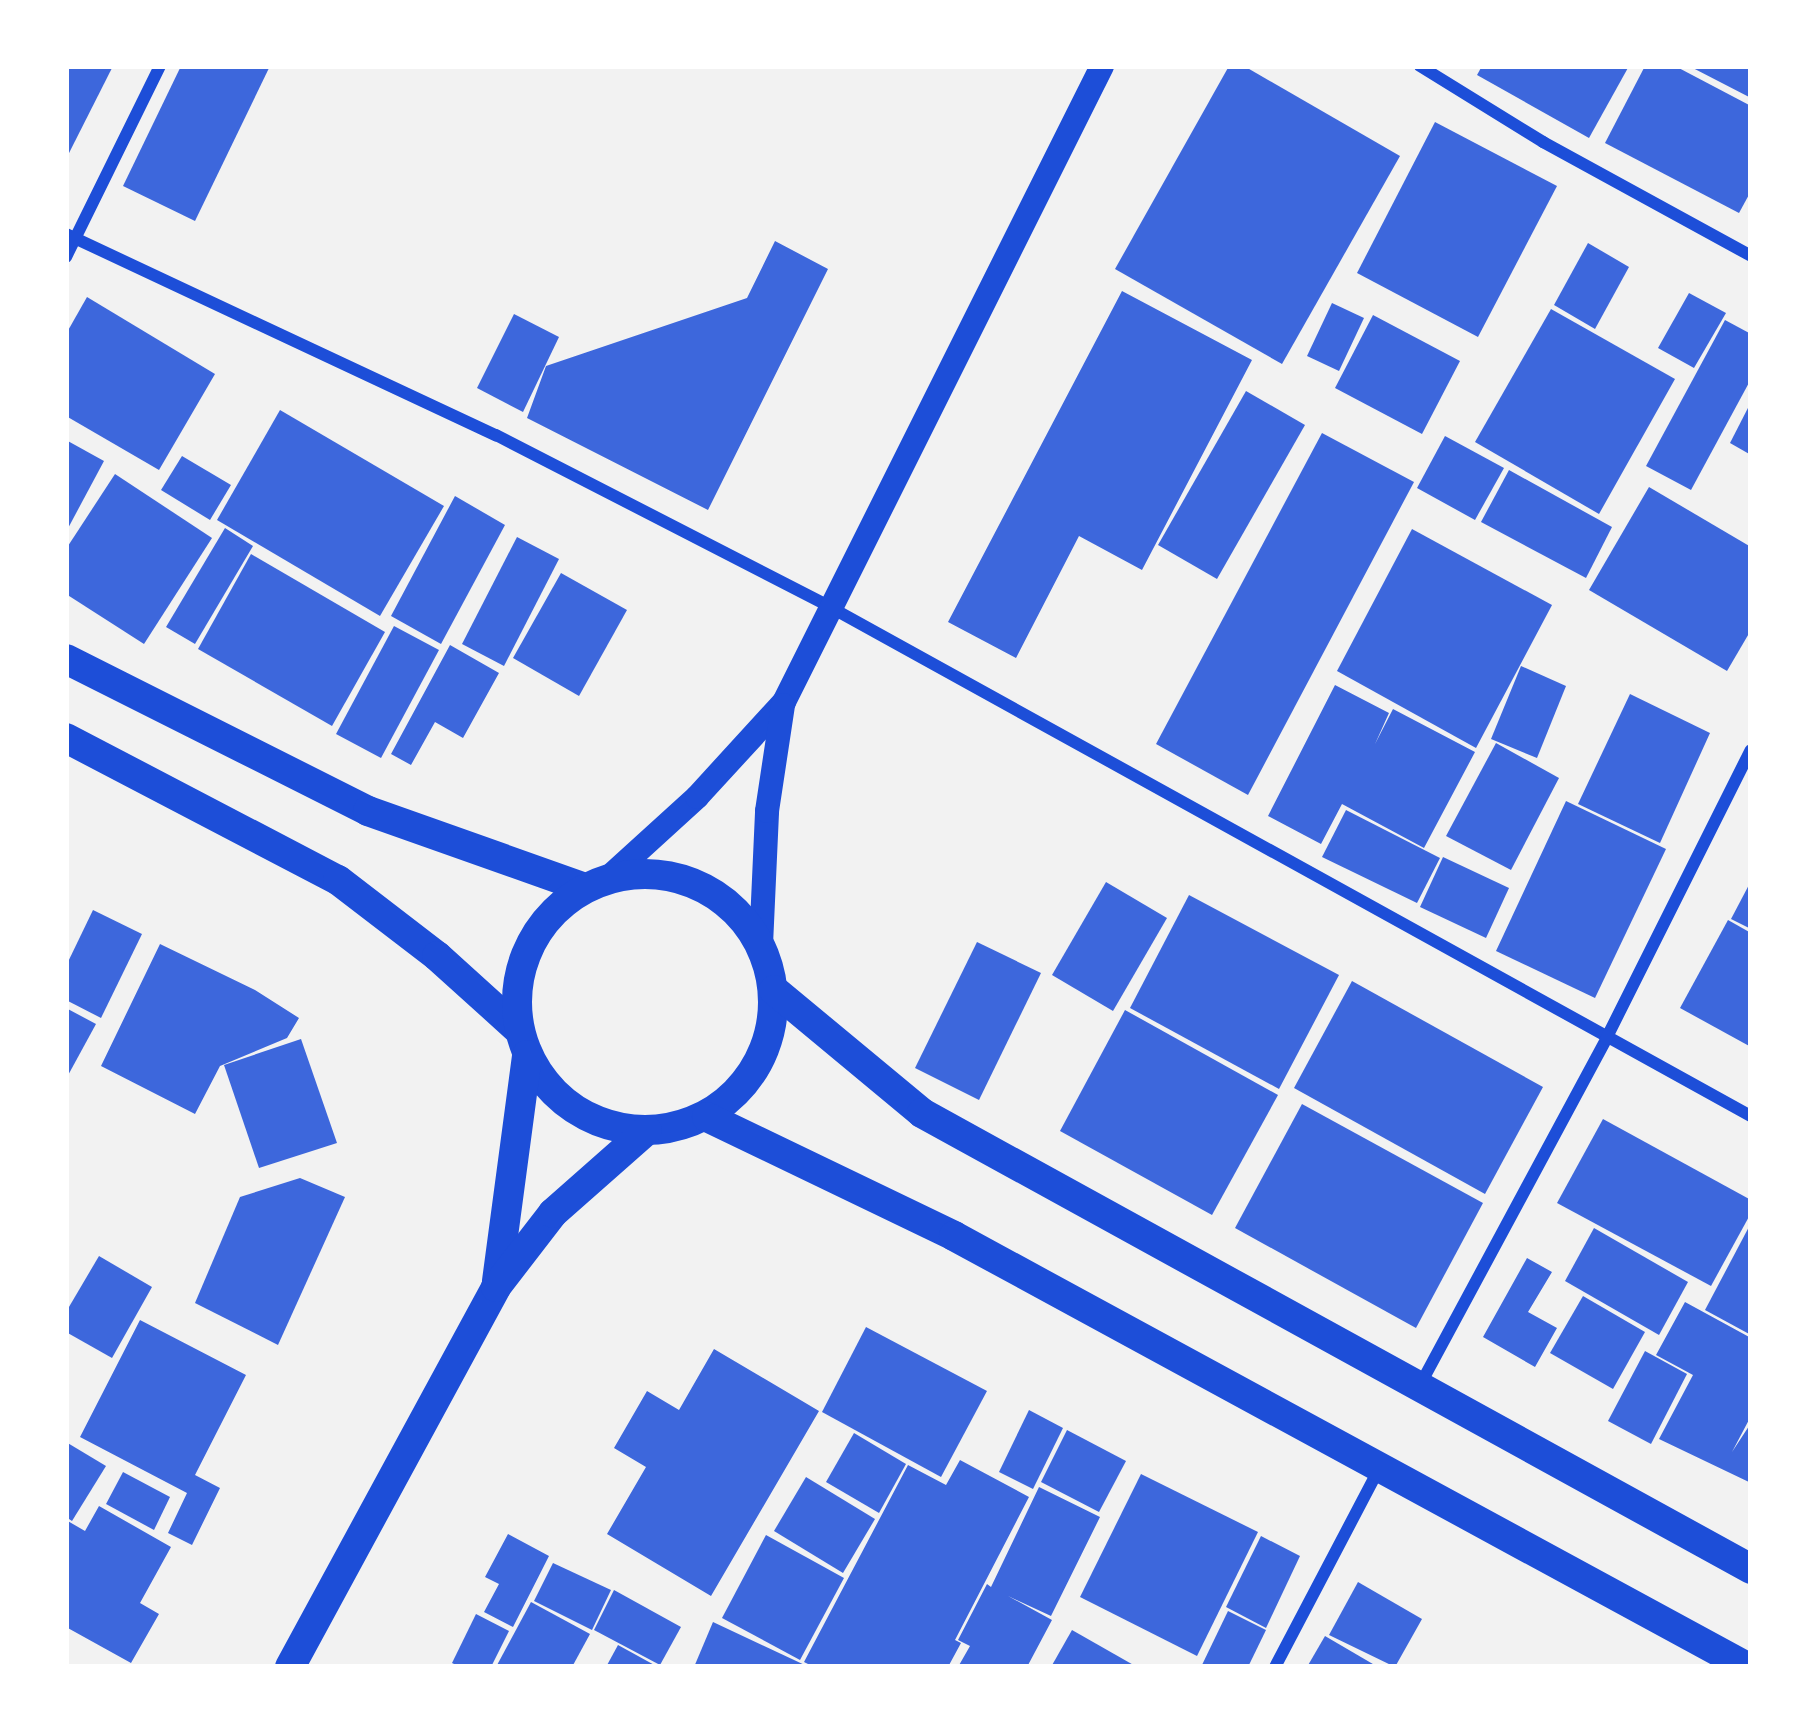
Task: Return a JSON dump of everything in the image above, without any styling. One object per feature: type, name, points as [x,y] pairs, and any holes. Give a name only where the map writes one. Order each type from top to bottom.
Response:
[{"type":"main road","points":[[66,738],[338,880],[437,956],[523,1042],[551,1090],[584,1116],[624,1130],[707,1117],[746,1085],[770,1040],[774,990],[761,945],[767,811],[784,703],[1102,66]]},
{"type":"main road","points":[[66,659],[368,811],[596,883],[652,872],[696,883],[734,908],[761,945]]},
{"type":"main road","points":[[496,1287],[523,1042],[517,987],[527,947],[551,913],[596,883],[697,797],[784,703]]},
{"type":"main road","points":[[774,990],[922,1112],[1751,1569]]},
{"type":"main road","points":[[707,1117],[954,1236],[1747,1667]]},
{"type":"main road","points":[[290,1667],[496,1287],[554,1213],[607,1160],[647,1130]]},
{"type":"street","points":[[66,256],[70,236],[160,66]]},
{"type":"street","points":[[1420,66],[1543,142],[1751,256]]},
{"type":"street","points":[[70,236],[496,435],[830,607],[1751,1116]]},
{"type":"street","points":[[1419,1387],[1606,1039],[1751,750]]},
{"type":"street","points":[[1275,1667],[1378,1469]]},
{"type":"building","points":[[66,66],[113,66],[66,159]]},
{"type":"building","points":[[181,66],[270,66],[195,221],[123,186]]},
{"type":"building","points":[[1229,66],[1244,66],[1400,156],[1282,364],[1115,269]]},
{"type":"building","points":[[1482,66],[1629,66],[1589,138],[1477,75]]},
{"type":"building","points":[[1645,66],[1675,66],[1751,106],[1751,191],[1739,213],[1605,143]]},
{"type":"building","points":[[1689,66],[1751,66],[1751,98]]},
{"type":"building","points":[[1435,122],[1557,186],[1478,337],[1357,273]]},
{"type":"building","points":[[775,241],[828,269],[708,510],[527,418],[546,366],[747,298]]},
{"type":"building","points":[[1588,243],[1629,267],[1595,329],[1554,305]]},
{"type":"building","points":[[1122,291],[1252,360],[1142,570],[1079,536],[1016,658],[948,622]]},
{"type":"building","points":[[1689,293],[1726,313],[1694,368],[1658,348]]},
{"type":"building","points":[[87,297],[215,374],[159,470],[66,416],[66,334]]},
{"type":"building","points":[[1332,303],[1364,318],[1339,371],[1307,356]]},
{"type":"building","points":[[1551,309],[1675,379],[1599,514],[1475,442]]},
{"type":"building","points":[[514,314],[559,337],[523,412],[477,388]]},
{"type":"building","points":[[1373,315],[1460,361],[1422,434],[1335,388]]},
{"type":"building","points":[[1725,320],[1751,334],[1751,379],[1691,490],[1646,466]]},
{"type":"building","points":[[1246,391],[1305,425],[1217,579],[1158,545]]},
{"type":"building","points":[[1751,402],[1751,455],[1730,443]]},
{"type":"building","points":[[280,410],[444,506],[380,616],[217,520]]},
{"type":"building","points":[[1322,433],[1414,482],[1248,795],[1156,744]]},
{"type":"building","points":[[1445,436],[1504,468],[1475,520],[1417,488]]},
{"type":"building","points":[[66,440],[104,461],[66,532]]},
{"type":"building","points":[[182,456],[231,485],[210,520],[161,490]]},
{"type":"building","points":[[1509,470],[1612,527],[1586,578],[1481,522]]},
{"type":"building","points":[[115,474],[212,538],[144,644],[66,594],[66,549]]},
{"type":"building","points":[[1649,487],[1751,547],[1751,630],[1727,671],[1589,590]]},
{"type":"building","points":[[455,496],[505,525],[441,644],[391,616]]},
{"type":"building","points":[[225,528],[253,546],[195,644],[166,627]]},
{"type":"building","points":[[1412,529],[1552,605],[1476,748],[1337,671]]},
{"type":"building","points":[[517,537],[559,559],[504,666],[462,644]]},
{"type":"building","points":[[251,554],[385,632],[332,726],[198,649]]},
{"type":"building","points":[[561,573],[627,610],[579,696],[513,658]]},
{"type":"building","points":[[394,626],[439,650],[381,758],[336,734]]},
{"type":"building","points":[[450,645],[499,673],[463,738],[435,722],[411,765],[391,754]]},
{"type":"building","points":[[1521,666],[1566,686],[1537,758],[1491,739]]},
{"type":"building","points":[[1335,685],[1389,713],[1375,744],[1393,709],[1475,752],[1424,848],[1342,804],[1321,844],[1268,816]]},
{"type":"building","points":[[1630,694],[1710,733],[1660,843],[1578,804]]},
{"type":"building","points":[[1496,743],[1559,778],[1511,870],[1446,836]]},
{"type":"building","points":[[1566,801],[1666,849],[1595,998],[1496,951]]},
{"type":"building","points":[[1346,810],[1440,858],[1417,903],[1322,857]]},
{"type":"building","points":[[1443,857],[1509,888],[1486,938],[1420,907]]},
{"type":"building","points":[[1751,881],[1751,929],[1731,919]]},
{"type":"building","points":[[1106,882],[1167,918],[1113,1011],[1052,975]]},
{"type":"building","points":[[1189,895],[1339,975],[1279,1089],[1130,1008]]},
{"type":"building","points":[[93,910],[142,934],[101,1018],[66,1000],[66,966]]},
{"type":"building","points":[[1728,920],[1751,933],[1751,1047],[1680,1008]]},
{"type":"building","points":[[977,942],[1041,973],[979,1100],[915,1068]]},
{"type":"building","points":[[160,944],[255,990],[299,1018],[287,1038],[220,1066],[195,1114],[101,1066]]},
{"type":"building","points":[[1352,981],[1543,1087],[1485,1194],[1294,1088]]},
{"type":"building","points":[[66,1008],[96,1024],[66,1079]]},
{"type":"building","points":[[1125,1010],[1278,1095],[1212,1215],[1060,1131]]},
{"type":"building","points":[[301,1039],[337,1143],[259,1168],[224,1065]]},
{"type":"building","points":[[1302,1104],[1483,1203],[1416,1328],[1235,1228]]},
{"type":"building","points":[[1603,1119],[1751,1200],[1751,1213],[1711,1286],[1557,1203]]},
{"type":"building","points":[[300,1178],[345,1197],[278,1345],[195,1303],[240,1197]]},
{"type":"building","points":[[1751,1223],[1751,1335],[1705,1310]]},
{"type":"building","points":[[1594,1228],[1688,1282],[1659,1335],[1565,1281]]},
{"type":"building","points":[[99,1256],[152,1287],[112,1358],[66,1332],[66,1312]]},
{"type":"building","points":[[1527,1258],[1552,1272],[1528,1312],[1557,1328],[1535,1367],[1483,1337]]},
{"type":"building","points":[[1583,1296],[1645,1332],[1613,1389],[1550,1353]]},
{"type":"building","points":[[1685,1302],[1751,1338],[1751,1416],[1732,1452],[1751,1423],[1751,1483],[1659,1439],[1693,1375],[1656,1355]]},
{"type":"building","points":[[140,1320],[246,1375],[195,1475],[220,1488],[192,1545],[168,1533],[187,1493],[80,1437]]},
{"type":"building","points":[[866,1327],[987,1391],[941,1477],[822,1412]]},
{"type":"building","points":[[714,1349],[819,1411],[711,1596],[607,1534],[646,1467],[614,1448],[647,1391],[679,1410]]},
{"type":"building","points":[[1645,1351],[1687,1374],[1651,1444],[1608,1421]]},
{"type":"building","points":[[1029,1410],[1063,1428],[1033,1489],[999,1472]]},
{"type":"building","points":[[1067,1430],[1126,1461],[1099,1512],[1041,1482]]},
{"type":"building","points":[[854,1433],[906,1464],[879,1513],[826,1482]]},
{"type":"building","points":[[66,1442],[106,1466],[72,1521],[66,1517]]},
{"type":"building","points":[[960,1460],[1029,1497],[955,1640],[961,1643],[948,1667],[814,1667],[804,1662],[908,1465],[946,1485]]},
{"type":"building","points":[[123,1472],[170,1497],[154,1530],[106,1504]]},
{"type":"building","points":[[1141,1474],[1258,1532],[1197,1656],[1080,1597]]},
{"type":"building","points":[[806,1477],[875,1519],[843,1573],[774,1531]]},
{"type":"building","points":[[1039,1487],[1100,1517],[1051,1616],[1008,1596],[1052,1620],[1027,1667],[958,1667],[970,1646],[958,1640],[987,1584],[991,1587]]},
{"type":"building","points":[[99,1506],[171,1547],[140,1603],[159,1614],[131,1663],[66,1627],[66,1520],[85,1531]]},
{"type":"building","points":[[508,1534],[549,1556],[513,1627],[484,1612],[499,1584],[485,1577]]},
{"type":"building","points":[[766,1535],[844,1578],[800,1660],[722,1618]]},
{"type":"building","points":[[1261,1536],[1300,1556],[1266,1628],[1226,1607]]},
{"type":"building","points":[[553,1563],[611,1590],[592,1630],[534,1601]]},
{"type":"building","points":[[1358,1582],[1422,1619],[1395,1667],[1329,1635]]},
{"type":"building","points":[[614,1590],[681,1627],[660,1665],[594,1630]]},
{"type":"building","points":[[531,1602],[590,1634],[572,1667],[496,1667]]},
{"type":"building","points":[[1228,1611],[1266,1630],[1248,1667],[1201,1667]]},
{"type":"building","points":[[476,1614],[509,1631],[491,1667],[460,1667],[452,1663]]},
{"type":"building","points":[[713,1622],[809,1667],[694,1667]]},
{"type":"building","points":[[1072,1630],[1137,1667],[1051,1667]]},
{"type":"building","points":[[1325,1636],[1378,1667],[1307,1667]]},
{"type":"building","points":[[618,1645],[658,1667],[606,1667]]}]
